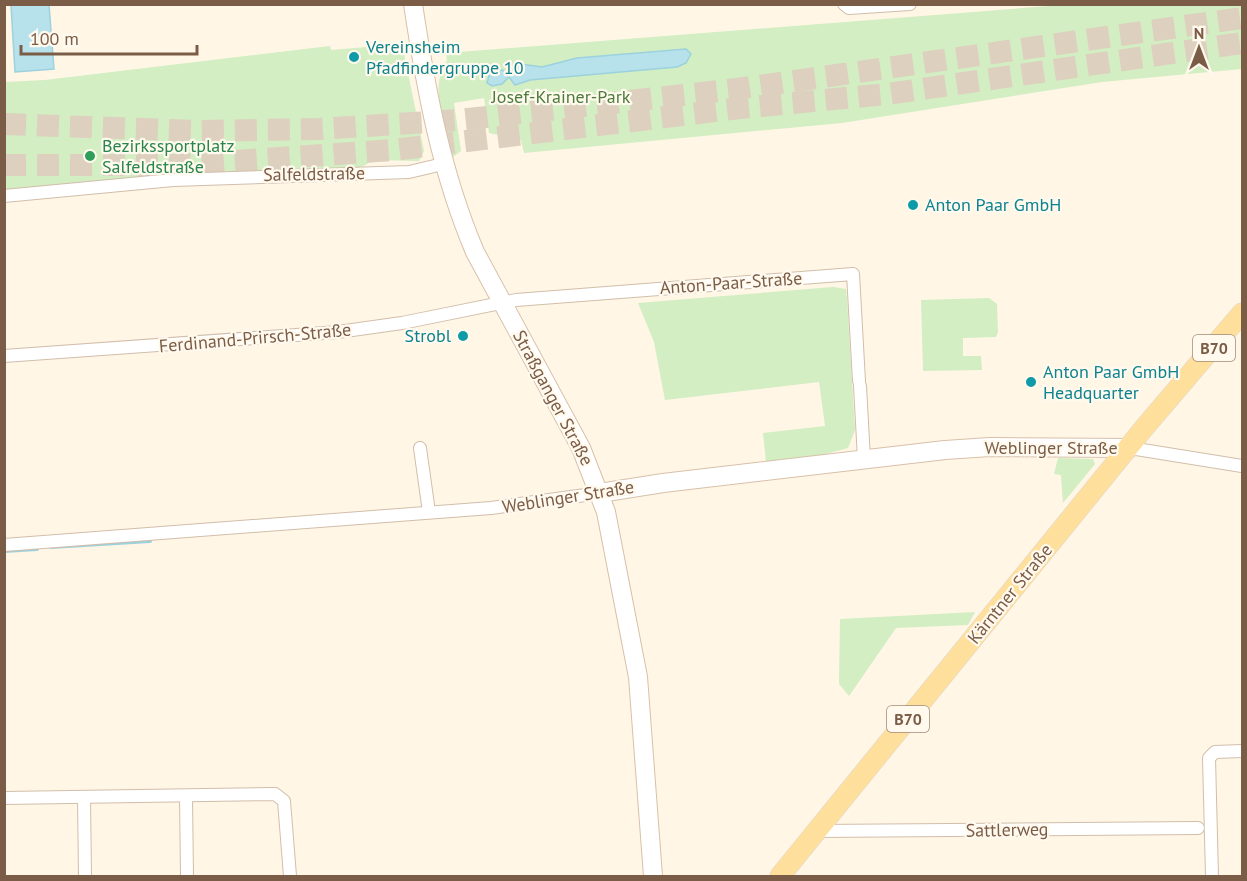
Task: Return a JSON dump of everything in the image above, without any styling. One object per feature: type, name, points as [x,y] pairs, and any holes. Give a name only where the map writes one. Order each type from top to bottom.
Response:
[{"type":"main road","name":"Kärntner Straße","points":[[780,876],[1242,313]]},
{"type":"street","points":[[413,5],[422,4]]},
{"type":"street","points":[[844,4],[849,8],[910,4]]},
{"type":"street","name":"Straßganger Straße","points":[[413,5],[431,116],[443,164],[463,222],[503,303],[581,448],[600,493],[617,557],[638,677],[653,876]]},
{"type":"street","name":"Salfeldstraße","points":[[4,196],[173,180],[408,172],[443,164]]},
{"type":"street","name":"Anton-Paar-Straße","points":[[503,303],[550,296],[853,274],[864,459]]},
{"type":"street","name":"Ferdinand-Prirsch-Straße","points":[[4,356],[339,332],[402,323],[503,303]]},
{"type":"street","name":"Weblinger Straße","points":[[4,546],[491,508],[864,459],[990,447],[1130,448]]},
{"type":"street","points":[[420,448],[429,512]]},
{"type":"street","points":[[1130,448],[1242,466]]},
{"type":"street","points":[[1212,876],[1209,758],[1215,752],[1242,751]]},
{"type":"street","points":[[4,798],[186,798],[275,795],[284,801],[290,876]]},
{"type":"street","points":[[84,798],[85,876]]},
{"type":"street","points":[[186,798],[187,876]]},
{"type":"street","name":"Sattlerweg","points":[[816,831],[1198,828]]},
{"type":"green space","name":"Josef-Krainer-Park","points":[[1062,5],[1242,5],[1242,69],[1102,82],[842,123],[524,153],[521,140],[489,133],[484,98],[454,103],[461,151],[453,157],[440,108],[439,83],[447,61],[446,53]]},
{"type":"green space","points":[[402,44],[424,151],[419,161],[374,160],[360,168],[5,191],[4,82],[45,80],[330,46],[331,50]]},
{"type":"green space","points":[[833,287],[846,289],[847,299],[855,430],[848,448],[814,457],[766,462],[763,433],[825,426],[819,382],[665,400],[654,342],[638,303]]},
{"type":"green space","points":[[989,298],[997,304],[998,332],[996,337],[963,338],[963,356],[981,356],[982,370],[923,371],[921,300]]},
{"type":"green space","points":[[1058,458],[1093,459],[1095,464],[1063,503],[1061,475],[1054,474]]},
{"type":"green space","points":[[975,612],[968,625],[896,628],[849,696],[839,684],[840,619]]},
{"type":"water","points":[[11,5],[49,5],[54,69],[15,72]]},
{"type":"water","points":[[686,49],[691,54],[686,63],[677,67],[530,80],[515,85],[509,77],[502,84],[492,86],[487,83],[490,72],[502,70],[509,74],[520,64],[542,67],[577,58]]},
{"type":"waterway","points":[[51,547],[150,541]]},
{"type":"waterway","points":[[4,551],[37,549]]},
{"type":"tunnel","points":[[4,124],[198,131],[319,129],[459,120],[737,89],[1242,18]]},
{"type":"tunnel","points":[[4,165],[179,165],[393,150],[740,108],[887,94],[1242,43]]},
{"type":"place","name":"Vereinsheim Pfadfindergruppe 10","points":[[354,57]]},
{"type":"place","name":"Bezirkssportplatz Salfeldstraße","points":[[90,156]]},
{"type":"place","name":"Anton Paar GmbH","points":[[913,205]]},
{"type":"place","name":"Strobl","points":[[463,336]]},
{"type":"place","name":"Anton Paar GmbH Headquarter","points":[[1031,382]]}]
